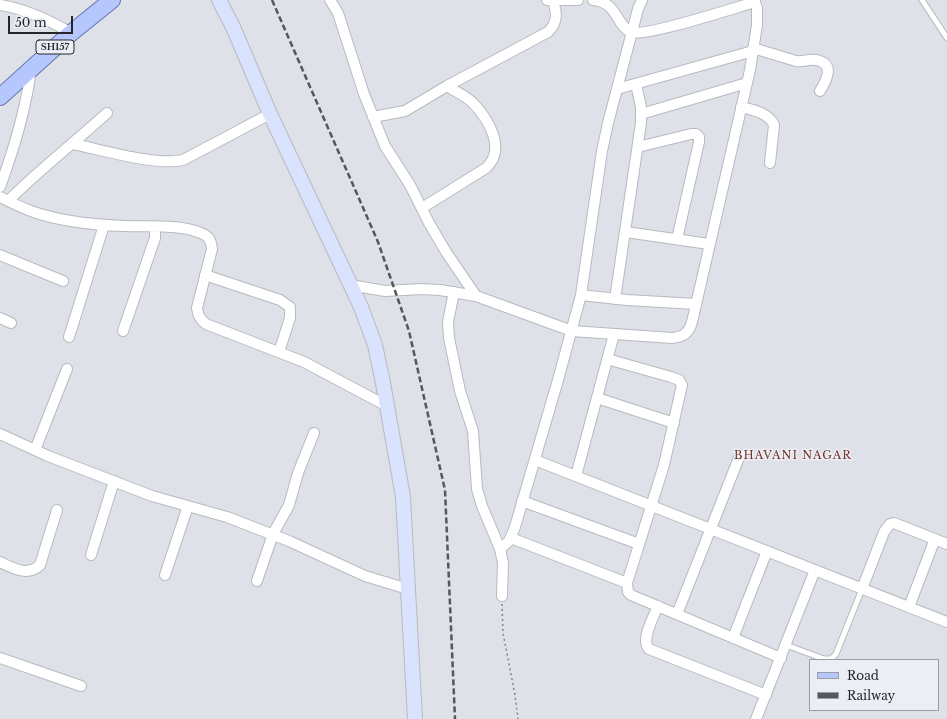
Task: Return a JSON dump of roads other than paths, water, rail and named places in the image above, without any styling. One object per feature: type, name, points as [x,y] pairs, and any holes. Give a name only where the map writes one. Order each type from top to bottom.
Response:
[{"type":"main road","name":"SH157","points":[[0,97],[71,33],[112,0]]},
{"type":"street","points":[[219,0],[233,27],[270,114],[370,328],[375,345],[403,497],[415,719]]},
{"type":"street","points":[[330,0],[338,13],[356,72],[385,146],[404,174],[446,252],[476,296]]},
{"type":"street","points":[[373,117],[405,111],[447,86],[548,32],[553,27],[556,20],[556,12],[550,0],[578,0]]},
{"type":"street","points":[[350,284],[391,292],[422,289],[476,296],[572,331],[672,338],[683,336],[691,328],[747,83],[757,16],[755,1],[659,30],[643,33],[632,33],[624,27],[612,10],[601,2],[593,0]]},
{"type":"street","points":[[500,549],[511,538],[572,331],[581,294],[602,151],[608,122],[632,33],[643,0]]},
{"type":"street","points":[[0,5],[15,8],[41,18],[71,33]]},
{"type":"street","points":[[617,89],[753,49],[796,61],[802,62],[817,60],[827,67],[828,76],[820,91]]},
{"type":"street","points":[[0,187],[9,161],[28,93],[31,69]]},
{"type":"street","points":[[641,114],[747,83]]},
{"type":"street","points":[[615,298],[638,147],[641,114],[636,84]]},
{"type":"street","points":[[422,208],[486,168],[491,163],[495,152],[495,139],[484,118],[473,103],[465,96],[447,86]]},
{"type":"street","points":[[741,107],[768,116],[772,121],[774,125],[770,163]]},
{"type":"street","points":[[107,113],[73,144],[4,199],[31,211],[79,223],[172,227],[197,231],[208,236],[212,243],[212,249],[196,308],[197,314],[206,324],[304,362],[387,406]]},
{"type":"street","points":[[73,144],[143,159],[175,162],[183,160],[270,114]]},
{"type":"street","points":[[638,147],[691,134],[700,136],[700,142],[677,239]]},
{"type":"street","points":[[69,337],[104,225]]},
{"type":"street","points":[[123,331],[155,238],[155,227]]},
{"type":"street","points":[[626,232],[709,244]]},
{"type":"street","points":[[0,255],[63,281]]},
{"type":"street","points":[[205,275],[280,300],[290,307],[290,318],[279,352]]},
{"type":"street","points":[[454,292],[448,322],[450,344],[460,391],[473,430],[477,488],[482,506],[500,549],[503,563],[502,596]]},
{"type":"street","points":[[581,294],[667,303],[696,304]]},
{"type":"street","points":[[0,318],[11,323]]},
{"type":"street","points":[[576,476],[614,334]]},
{"type":"street","points":[[607,359],[678,380],[682,385],[664,465],[627,583],[627,588],[631,594],[781,658]]},
{"type":"street","points":[[35,450],[67,369]]},
{"type":"street","points":[[597,398],[674,423]]},
{"type":"street","points":[[257,581],[273,534],[289,505],[298,473],[314,433]]},
{"type":"street","points":[[0,434],[35,450],[152,496],[227,517],[273,534],[365,576],[408,589]]},
{"type":"street","points":[[677,614],[712,529],[740,455]]},
{"type":"street","points":[[535,460],[947,622]]},
{"type":"street","points":[[91,555],[114,481]]},
{"type":"street","points":[[522,501],[640,544]]},
{"type":"street","points":[[165,575],[188,506]]},
{"type":"street","points":[[0,562],[20,571],[30,571],[40,565],[58,510]]},
{"type":"street","points":[[862,588],[884,532],[890,524],[894,523],[947,544]]},
{"type":"street","points":[[511,538],[627,583]]},
{"type":"street","points":[[909,607],[935,539]]},
{"type":"street","points":[[733,638],[767,551]]},
{"type":"street","points":[[756,719],[815,570]]},
{"type":"street","points":[[658,606],[646,637],[646,645],[649,649],[766,695]]},
{"type":"street","points":[[0,658],[81,686]]},
{"type":"lane","points":[[922,0],[947,38]]},
{"type":"lane","points":[[830,659],[836,654],[862,588]]},
{"type":"lane","points":[[786,645],[824,659]]},
{"type":"railway","points":[[272,0],[378,242],[409,331],[445,490],[455,719]]},
{"type":"district","name":"BHAVANI NAGAR","points":[[793,456]]}]
